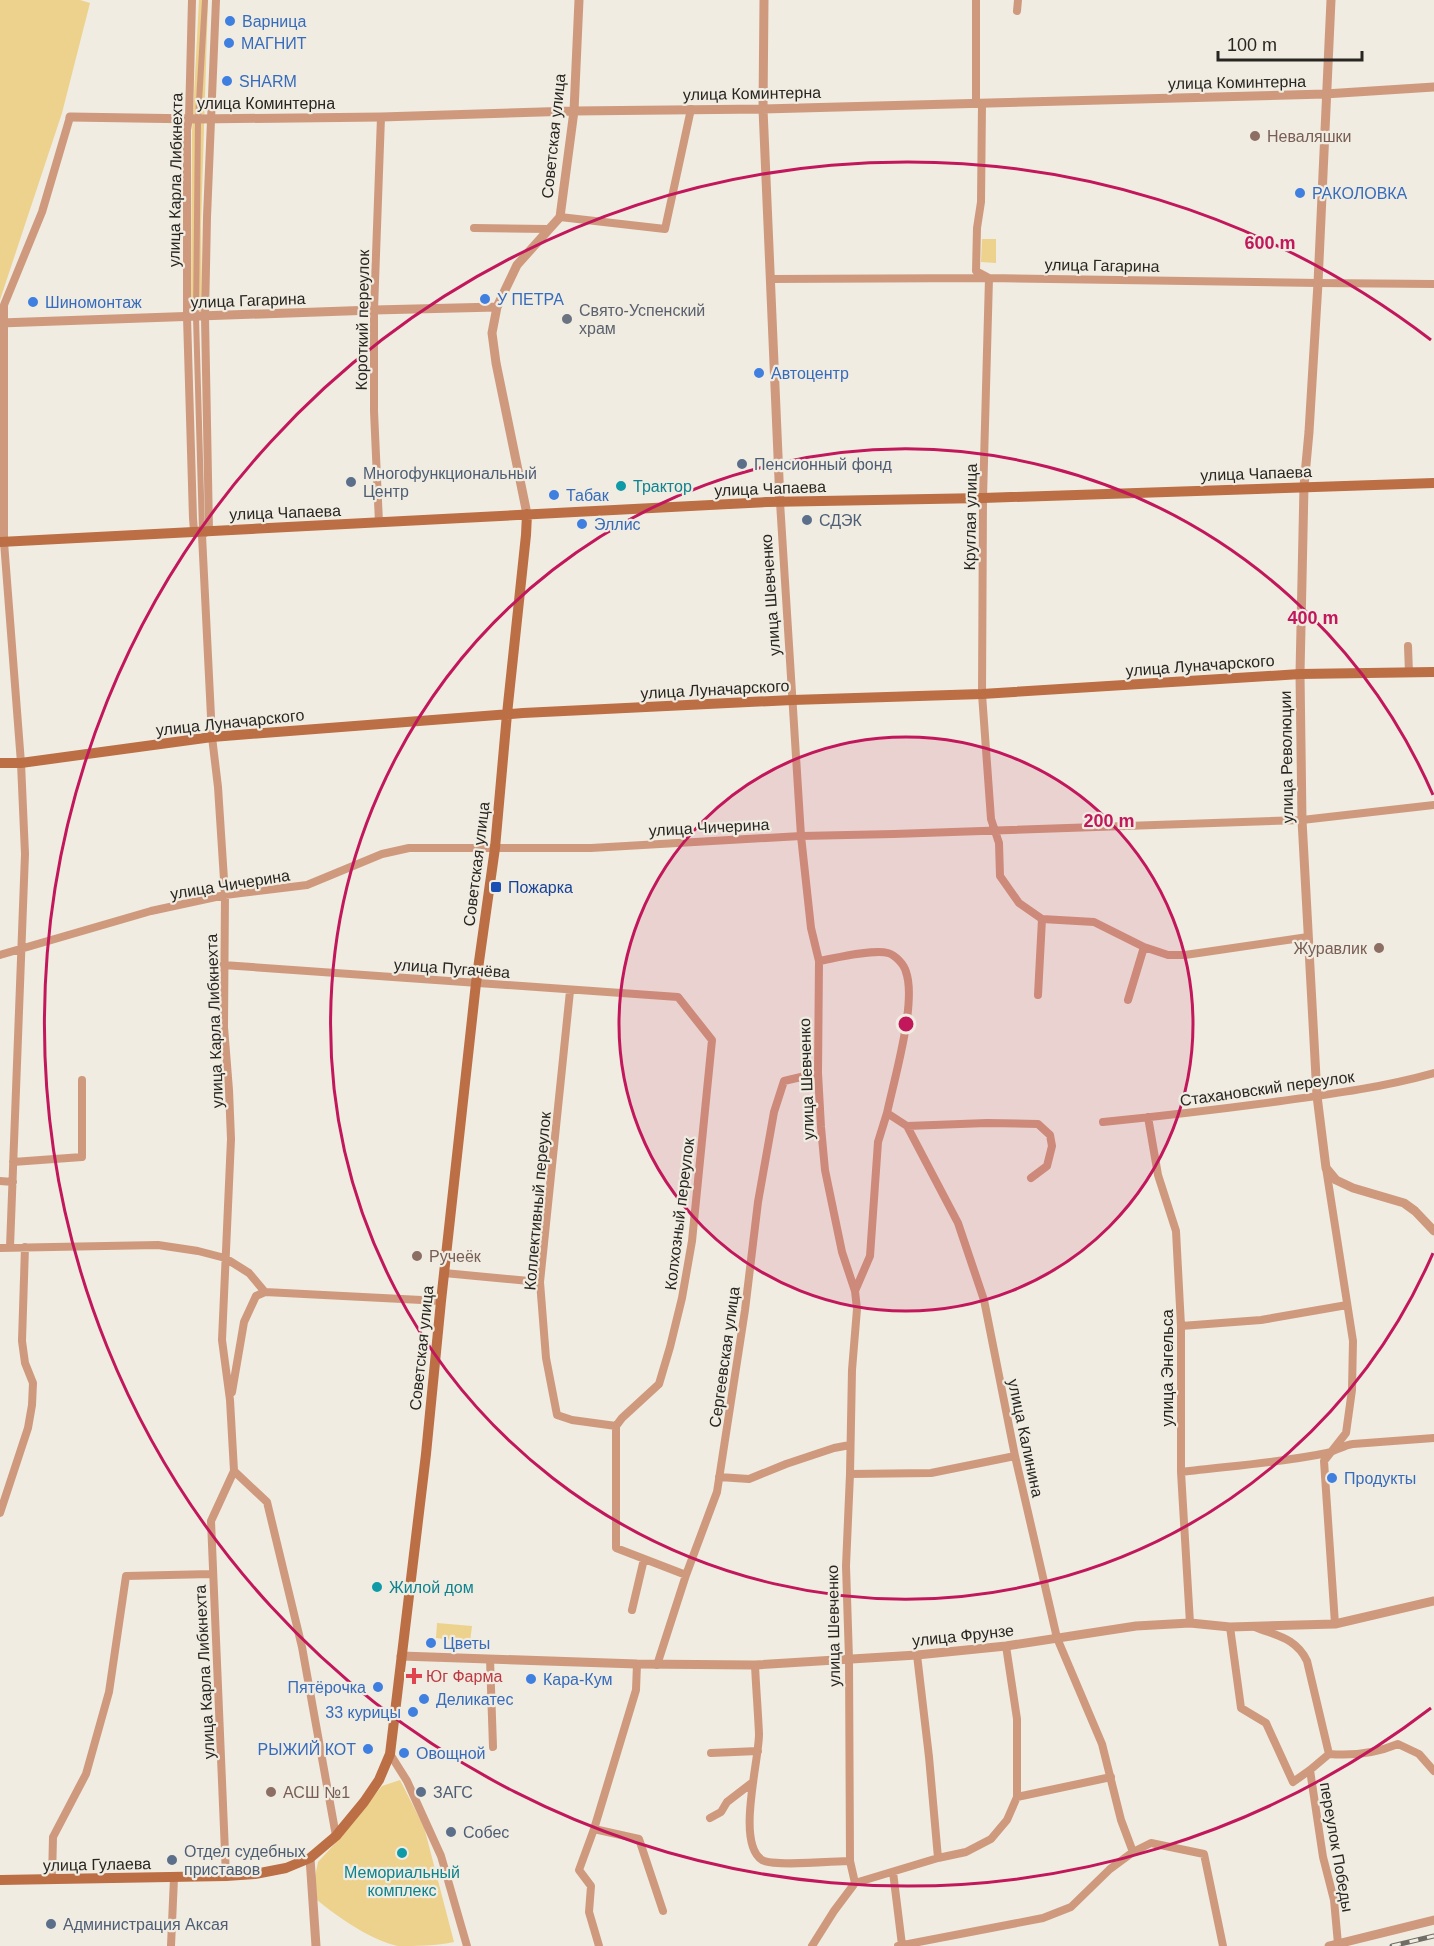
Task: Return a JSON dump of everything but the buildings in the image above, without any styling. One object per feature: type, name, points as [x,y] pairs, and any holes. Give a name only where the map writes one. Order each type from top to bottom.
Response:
[{"type":"main road","name":"улица Чапаева","points":[[2,542],[780,502],[983,498],[1434,483]]},
{"type":"main road","name":"Советская улица","points":[[390,1754],[426,1454],[476,983],[495,848],[527,514]]},
{"type":"main road","name":"улица Луначарского","points":[[0,763],[21,763],[212,737],[507,714],[792,700],[982,694],[1300,674],[1434,672]]},
{"type":"main road","name":"улица Гулаева","points":[[0,1880],[226,1876],[255,1874],[286,1868],[310,1858],[336,1836],[379,1780],[390,1754]]},
{"type":"street","name":"улица Карла Либкнехта","points":[[192,0],[194,118]]},
{"type":"street","name":"улица Карла Либкнехта","points":[[202,532],[196,317],[186,168],[187,130],[194,118],[205,0]]},
{"type":"street","name":"улица Карла Либкнехта","points":[[216,0],[196,317],[202,532],[212,737],[218,787],[225,895],[224,1027],[231,1139],[222,1340],[231,1400],[234,1471],[211,1521],[226,1876]]},
{"type":"street","name":"Советская улица","points":[[527,514],[492,333],[497,307],[517,265],[560,217],[574,111],[579,0]]},
{"type":"street","name":"улица Шевченко","points":[[764,0],[764,109],[770,279],[780,502],[801,836],[811,928],[819,961],[818,1073],[825,1170],[842,1252],[855,1291],[857,1309],[852,1370],[846,1566],[850,1861],[855,1883]]},
{"type":"street","points":[[976,0],[981,202],[977,228],[976,271],[989,278]]},
{"type":"street","points":[[1017,11],[1018,0]]},
{"type":"street","name":"улица Революции","points":[[1326,1168],[1317,1096],[1308,938],[1302,820],[1300,674],[1304,486],[1318,283],[1331,0]]},
{"type":"street","name":"улица Коминтерна","points":[[70,117],[381,117],[574,111],[764,109],[1325,94],[1434,87]]},
{"type":"street","points":[[560,217],[665,229],[692,109]]},
{"type":"street","points":[[10,1247],[25,854],[21,763],[2,542],[2,323],[4,305],[42,212],[70,117]]},
{"type":"street","name":"Короткий переулок","points":[[379,523],[374,411],[374,310],[381,117]]},
{"type":"street","points":[[474,228],[548,229]]},
{"type":"street","name":"улица Гагарина","points":[[770,279],[989,278],[1434,284]]},
{"type":"street","name":"Круглая улица","points":[[989,278],[983,498],[982,694],[991,819],[993,831],[999,843],[1000,876],[1019,903],[1042,919]]},
{"type":"street","name":"улица Гагарина","points":[[2,323],[497,307]]},
{"type":"street","points":[[1408,646],[1408,673]]},
{"type":"street","name":"улица Чичерина","points":[[0,955],[151,911],[225,895],[307,885],[382,854],[409,848],[591,848],[801,836],[1302,820],[1434,805]]},
{"type":"street","points":[[1038,995],[1042,919],[1094,922],[1144,947],[1168,955],[1185,955],[1308,938]]},
{"type":"street","points":[[1128,1000],[1144,947]]},
{"type":"street","points":[[819,961],[880,951],[891,954],[902,964],[906,972],[909,1009],[887,1113]]},
{"type":"street","name":"улица Пугачёва","points":[[223,965],[678,997]]},
{"type":"street","name":"Коллективный переулок","points":[[570,990],[540,1282],[546,1358],[557,1415],[572,1420],[616,1426]]},
{"type":"street","name":"Колхозный переулок","points":[[616,1426],[621,1418],[633,1410],[660,1384],[682,1298],[692,1241],[712,1040],[678,997]]},
{"type":"street","name":"Сергеевская улица","points":[[657,1665],[686,1575],[717,1492],[745,1310],[758,1202],[774,1112],[784,1081],[818,1073]]},
{"type":"street","name":"Стахановский переулок","points":[[1103,1122],[1317,1096],[1379,1086],[1434,1073]]},
{"type":"street","points":[[13,1162],[82,1157],[82,1080]]},
{"type":"street","name":"улица Шевченко","points":[[855,1291],[870,1257],[878,1142],[887,1113]]},
{"type":"street","name":"улица Калинина","points":[[887,1113],[907,1126],[958,1223],[984,1300],[1015,1456],[1057,1638],[1102,1744],[1121,1820],[1133,1852]]},
{"type":"street","name":"улица Энгельса","points":[[1148,1117],[1158,1174],[1176,1231],[1181,1326],[1181,1472],[1190,1623]]},
{"type":"street","points":[[907,1126],[1038,1124],[1050,1135],[1052,1146],[1047,1166],[1031,1178]]},
{"type":"street","points":[[1326,1168],[1336,1180],[1353,1188],[1404,1203],[1434,1231]]},
{"type":"street","points":[[1326,1168],[1353,1341],[1352,1390],[1346,1433],[1324,1461],[1335,1624]]},
{"type":"street","points":[[0,1181],[13,1182]]},
{"type":"street","points":[[0,1248],[158,1245],[198,1251],[225,1258],[249,1273],[265,1292]]},
{"type":"street","points":[[0,1513],[28,1428],[32,1405],[33,1383],[25,1363],[22,1341],[25,1247]]},
{"type":"street","points":[[444,1273],[540,1282]]},
{"type":"street","points":[[231,1400],[243,1322],[256,1296],[265,1292],[441,1301]]},
{"type":"street","points":[[1181,1326],[1261,1320],[1347,1305]]},
{"type":"street","points":[[616,1426],[616,1548],[686,1575]]},
{"type":"street","points":[[1181,1472],[1331,1452],[1342,1446],[1353,1444],[1434,1438]]},
{"type":"street","points":[[719,1477],[749,1479],[786,1464],[850,1445]]},
{"type":"street","points":[[850,1474],[931,1473],[1015,1456]]},
{"type":"street","points":[[234,1471],[267,1502],[304,1658],[336,1836]]},
{"type":"street","points":[[632,1610],[644,1559]]},
{"type":"street","points":[[52,1879],[53,1837],[86,1774],[109,1692],[126,1576],[213,1574]]},
{"type":"street","name":"улица Фрунзе","points":[[401,1656],[657,1665],[755,1665],[917,1655],[1006,1646],[1136,1626],[1190,1623],[1230,1627],[1335,1624],[1434,1601]]},
{"type":"street","name":"переулок Победы","points":[[1230,1627],[1241,1708],[1266,1723],[1293,1782],[1310,1770],[1323,1857],[1334,1900],[1333,1945]]},
{"type":"street","points":[[1254,1627],[1295,1643],[1303,1652],[1329,1754]]},
{"type":"street","points":[[812,1946],[855,1883],[966,1852],[991,1839],[1007,1820],[1017,1797],[1017,1719],[1006,1646]]},
{"type":"street","points":[[917,1655],[938,1858]]},
{"type":"street","points":[[490,1659],[493,1747]]},
{"type":"street","points":[[599,1946],[589,1912],[591,1886],[579,1870],[636,1690],[637,1664]]},
{"type":"street","points":[[755,1665],[759,1736],[750,1834],[754,1850],[763,1860],[776,1863],[850,1861]]},
{"type":"street","points":[[1310,1770],[1329,1754],[1381,1751],[1398,1744],[1419,1754],[1434,1771]]},
{"type":"street","points":[[711,1753],[758,1751]]},
{"type":"street","points":[[390,1754],[407,1781],[441,1856],[467,1946]]},
{"type":"street","points":[[1017,1797],[1111,1777]]},
{"type":"street","points":[[710,1818],[721,1812],[727,1802],[753,1782]]},
{"type":"street","points":[[594,1828],[639,1839],[663,1911]]},
{"type":"street","points":[[893,1872],[900,1945],[1043,1918],[1071,1907],[1110,1869],[1133,1852],[1151,1843],[1204,1854],[1223,1946]]},
{"type":"street","points":[[310,1858],[316,1946]]},
{"type":"street","points":[[171,1946],[174,1878]]},
{"type":"street","points":[[1333,1945],[1434,1920]]},
{"type":"shaded area","points":[[0,0],[80,0],[90,3],[62,113],[0,300]]},
{"type":"shaded area","points":[[199,0],[208,0],[201,225],[202,311],[191,311],[192,132]]},
{"type":"shaded area","points":[[982,239],[996,239],[996,263],[981,262]]},
{"type":"shaded area","points":[[437,1623],[472,1626],[470,1642],[436,1638]]},
{"type":"shaded area","points":[[400,1780],[424,1827],[454,1942],[411,1946],[388,1943],[356,1927],[317,1900],[315,1877],[318,1862],[382,1786]]},
{"type":"railway","points":[[1392,1946],[1434,1936]]},
{"type":"place","name":"Варница","points":[[230,21]]},
{"type":"place","name":"МАГНИТ","points":[[229,43]]},
{"type":"place","name":"SHARM","points":[[227,81]]},
{"type":"place","name":"Неваляшки","points":[[1255,136]]},
{"type":"place","name":"РАКОЛОВКА","points":[[1300,193]]},
{"type":"place","name":"У ПЕТРА","points":[[485,299]]},
{"type":"place","name":"Шиномонтаж","points":[[33,302]]},
{"type":"place","name":"Свято-Успенский храм","points":[[567,319]]},
{"type":"place","name":"Автоцентр","points":[[759,373]]},
{"type":"place","name":"Пенсионный фонд","points":[[742,464]]},
{"type":"place","name":"Многофункциональный Центр","points":[[351,482]]},
{"type":"place","name":"Трактор","points":[[621,486]]},
{"type":"place","name":"Табак","points":[[554,495]]},
{"type":"place","name":"СДЭК","points":[[807,520]]},
{"type":"place","name":"Эллис","points":[[582,524]]},
{"type":"place","name":"Пожарка","points":[[496,887]]},
{"type":"place","name":"Журавлик","points":[[1379,948]]},
{"type":"place","name":"Ручеёк","points":[[417,1256]]},
{"type":"place","name":"Продукты","points":[[1332,1478]]},
{"type":"place","name":"Жилой дом","points":[[377,1587]]},
{"type":"place","name":"Цветы","points":[[431,1643]]},
{"type":"place","name":"Юг Фарма","points":[[414,1676]]},
{"type":"place","name":"Кара-Кум","points":[[531,1679]]},
{"type":"place","name":"Пятёрочка","points":[[378,1687]]},
{"type":"place","name":"Деликатес","points":[[424,1699]]},
{"type":"place","name":"33 курицы","points":[[413,1712]]},
{"type":"place","name":"РЫЖИЙ КОТ","points":[[368,1749]]},
{"type":"place","name":"Овощной","points":[[404,1753]]},
{"type":"place","name":"АСШ №1","points":[[271,1792]]},
{"type":"place","name":"ЗАГС","points":[[421,1792]]},
{"type":"place","name":"Собес","points":[[451,1832]]},
{"type":"place","name":"Мемориальный комплекс","points":[[402,1853]]},
{"type":"place","name":"Отдел судебных приставов","points":[[172,1860]]},
{"type":"place","name":"Администрация Аксая","points":[[51,1924]]}]
